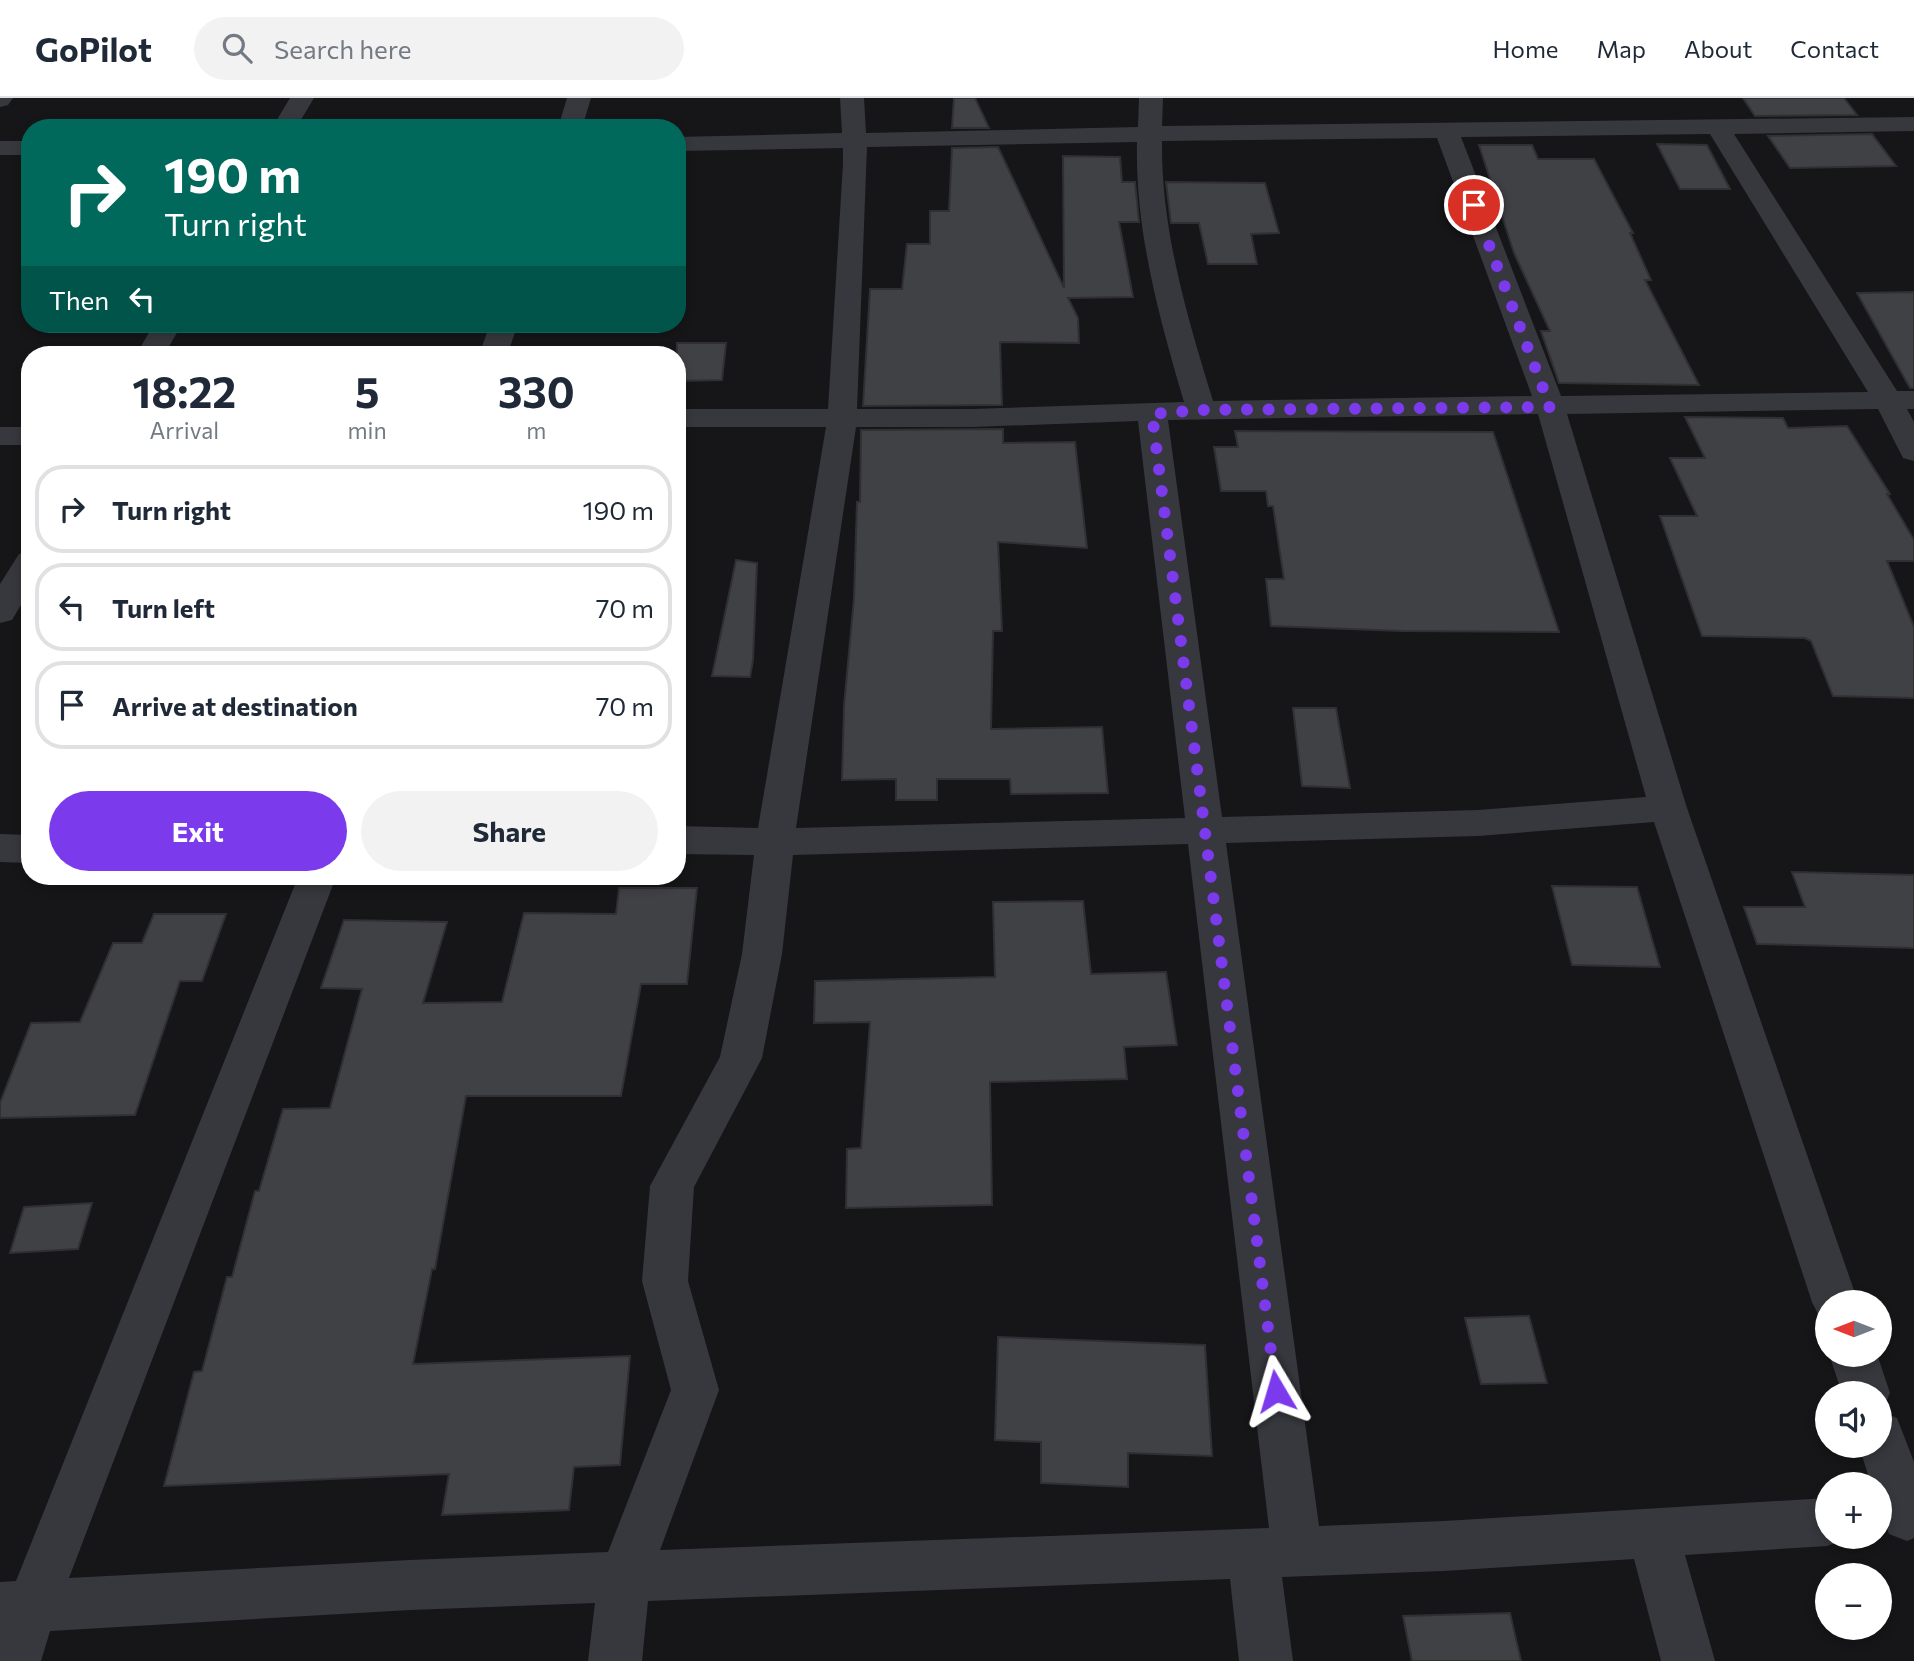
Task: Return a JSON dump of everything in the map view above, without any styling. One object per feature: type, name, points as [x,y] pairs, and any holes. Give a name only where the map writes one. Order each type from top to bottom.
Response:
[{"type":"street","points":[[289,119],[302,98]]},
{"type":"street","points":[[573,119],[579,98]]},
{"type":"street","points":[[615,1661],[624,1578],[695,1390],[665,1281],[672,1186],[741,1058],[762,954],[775,842],[842,418],[856,164],[852,98]]},
{"type":"street","points":[[1151,98],[1150,184],[1163,268],[1201,410]]},
{"type":"street","points":[[686,144],[1149,134],[1914,124]]},
{"type":"street","points":[[1718,127],[1901,400],[1914,452]]},
{"type":"street","points":[[1446,130],[1550,407],[1668,808],[1831,1290]]},
{"type":"street","points":[[0,148],[21,148]]},
{"type":"street","points":[[686,418],[1152,414],[1201,410],[1901,400]]},
{"type":"street","points":[[1152,414],[1204,828],[1275,1553],[1266,1661]]},
{"type":"street","points":[[0,436],[21,436]]},
{"type":"street","points":[[0,612],[21,576]]},
{"type":"street","points":[[686,840],[775,842],[1204,828],[1478,823],[1668,808]]},
{"type":"street","points":[[0,848],[21,849]]},
{"type":"street","points":[[14,1661],[16,1607],[314,885]]},
{"type":"street","points":[[1886,1458],[1900,1517]]},
{"type":"street","points":[[16,1607],[410,1585],[1444,1546],[1815,1523]]},
{"type":"street","points":[[1653,1533],[1688,1661]]},
{"type":"building","points":[[954,98],[975,98],[989,128],[952,128]]},
{"type":"building","points":[[1743,98],[1844,98],[1857,115],[1755,116]]},
{"type":"building","points":[[1872,134],[1896,166],[1790,168],[1768,136]]},
{"type":"building","points":[[1657,144],[1707,145],[1730,189],[1680,189]]},
{"type":"building","points":[[1479,145],[1532,145],[1538,159],[1594,159],[1633,233],[1630,233],[1651,280],[1645,280],[1699,385],[1559,383],[1541,331],[1550,331],[1514,253]]},
{"type":"building","points":[[998,147],[1064,288],[1063,156],[1120,157],[1122,182],[1135,182],[1139,222],[1119,222],[1133,297],[1068,298],[1078,318],[1079,343],[1000,342],[1002,405],[863,406],[870,289],[902,289],[907,244],[930,244],[930,211],[949,211],[952,148]]},
{"type":"building","points":[[1166,182],[1265,183],[1279,233],[1251,234],[1257,264],[1208,264],[1199,223],[1171,223]]},
{"type":"building","points":[[1914,292],[1914,388],[1910,388],[1857,293]]},
{"type":"building","points":[[677,343],[726,343],[722,380],[686,381],[686,346],[677,346]]},
{"type":"building","points":[[1685,417],[1783,418],[1788,428],[1847,426],[1890,494],[1887,494],[1914,540],[1914,561],[1887,561],[1914,627],[1914,698],[1833,696],[1811,641],[1805,638],[1702,636],[1660,516],[1697,516],[1670,458],[1705,458]]},
{"type":"building","points":[[1003,429],[1003,443],[1075,442],[1087,548],[998,542],[1002,631],[993,631],[991,729],[1102,727],[1108,793],[1011,794],[1010,779],[937,779],[937,800],[896,800],[896,779],[842,780],[844,706],[854,598],[857,502],[860,502],[861,430]]},
{"type":"building","points":[[1235,431],[1493,432],[1559,632],[1402,631],[1271,626],[1266,579],[1284,579],[1273,506],[1268,506],[1266,491],[1221,491],[1214,447],[1238,447]]},
{"type":"building","points":[[736,560],[757,563],[750,677],[712,676]]},
{"type":"building","points":[[1293,708],[1336,708],[1350,788],[1302,786]]},
{"type":"building","points":[[1792,872],[1914,875],[1914,948],[1757,944],[1744,907],[1805,907]]},
{"type":"building","points":[[1552,886],[1637,887],[1660,967],[1572,965]]},
{"type":"building","points":[[619,888],[697,888],[687,984],[641,984],[621,1096],[466,1096],[435,1269],[432,1269],[413,1364],[630,1356],[620,1465],[574,1467],[569,1510],[442,1515],[449,1474],[164,1486],[194,1372],[202,1371],[227,1277],[232,1277],[255,1191],[259,1191],[283,1109],[330,1108],[362,989],[321,988],[344,920],[447,922],[423,1003],[502,1002],[524,913],[616,914]]},
{"type":"building","points":[[1083,901],[1091,974],[1166,972],[1177,1045],[1124,1047],[1127,1079],[990,1082],[992,1205],[846,1208],[847,1149],[861,1148],[870,1022],[814,1023],[815,981],[995,977],[993,902]]},
{"type":"building","points":[[154,914],[226,914],[202,981],[180,981],[135,1115],[0,1118],[0,1103],[31,1023],[80,1022],[113,943],[142,943]]},
{"type":"building","points":[[92,1203],[78,1249],[10,1253],[24,1207]]},
{"type":"building","points":[[1529,1316],[1547,1383],[1481,1384],[1465,1318]]},
{"type":"building","points":[[998,1337],[1205,1345],[1212,1456],[1128,1453],[1128,1487],[1041,1483],[1041,1442],[995,1440]]},
{"type":"building","points":[[1510,1613],[1521,1661],[1412,1661],[1403,1616]]},
{"type":"route","points":[[1276,1391],[1152,414],[1201,410],[1550,407],[1474,205]]}]
